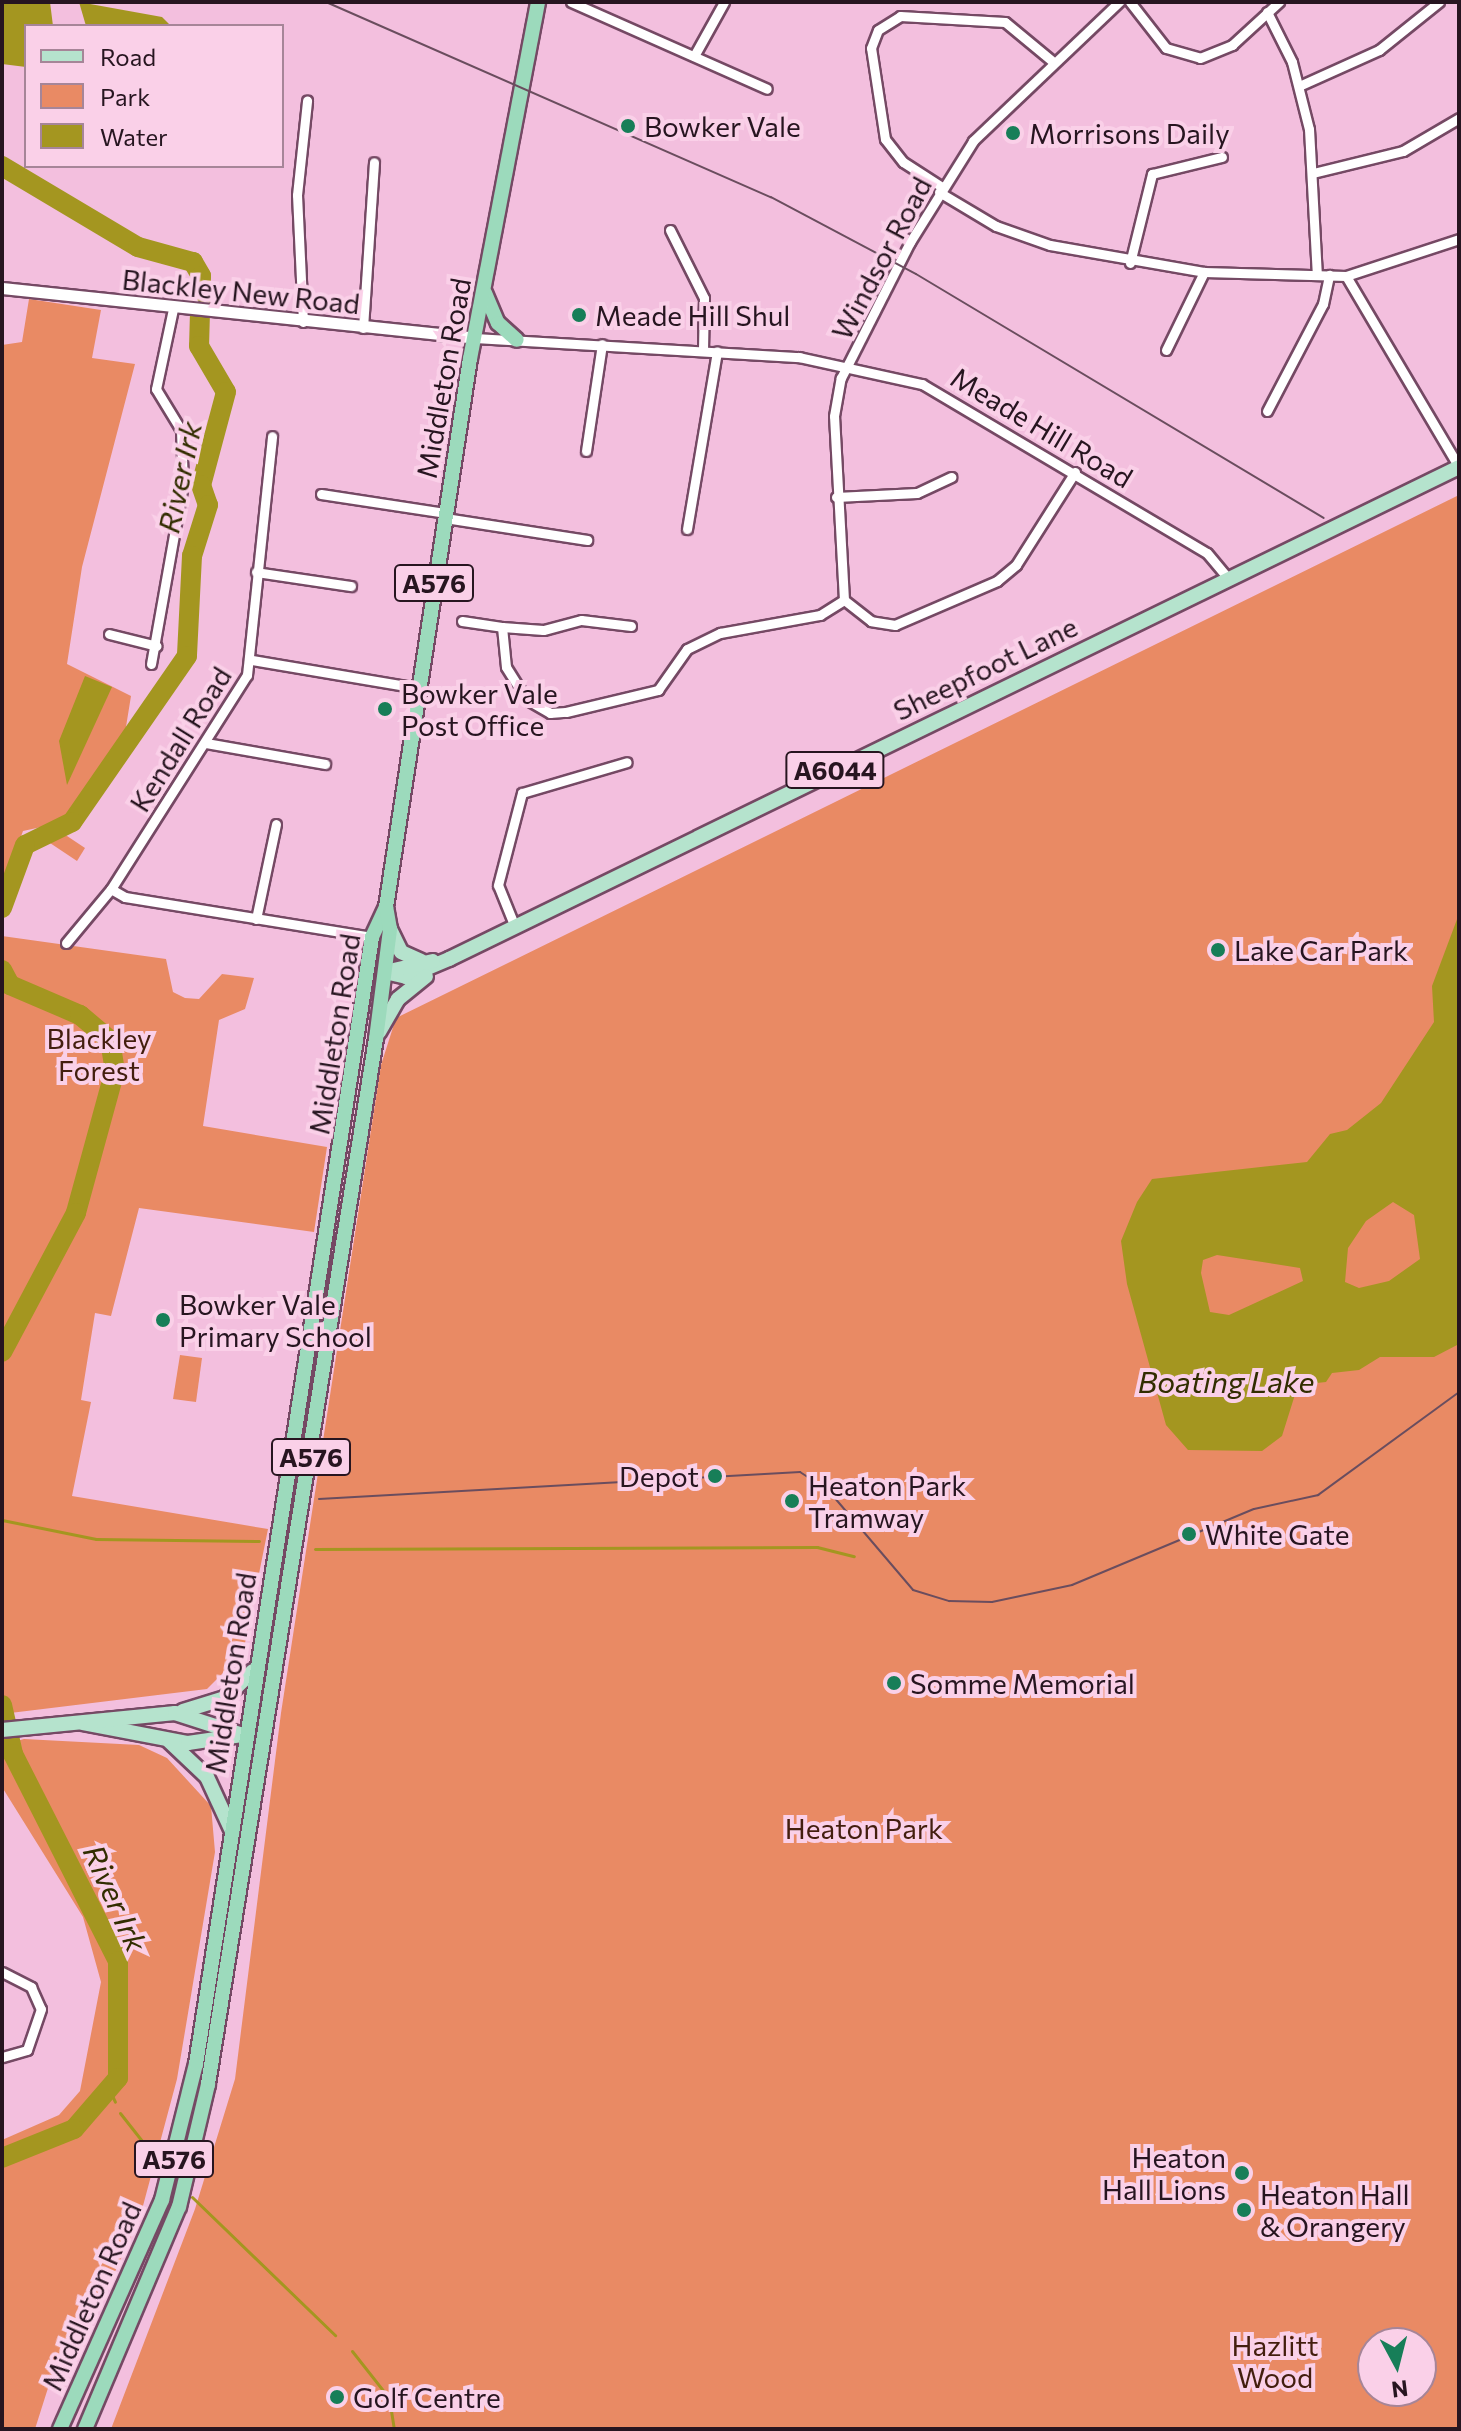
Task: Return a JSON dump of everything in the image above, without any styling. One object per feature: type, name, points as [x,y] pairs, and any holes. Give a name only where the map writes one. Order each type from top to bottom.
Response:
[{"type":"highway","name":"Middleton Road","points":[[60,2429],[138,2261],[176,2150],[232,1831],[243,1735],[362,1023],[369,953],[372,937],[386,907],[445,516],[538,2]]},
{"type":"highway","points":[[485,292],[498,323],[517,340]]},
{"type":"highway","name":"Middleton Road","points":[[85,2429],[179,2207],[259,1780],[270,1689],[376,1039],[390,929],[386,907]]},
{"type":"highway","points":[[369,953],[385,972]]},
{"type":"highway","name":"A576","points":[[362,1023],[385,972]]},
{"type":"highway","points":[[342,1147],[362,1133]]},
{"type":"main road","name":"Sheepfoot Lane","points":[[385,972],[406,977],[449,959],[1459,467]]},
{"type":"main road","points":[[390,929],[401,952],[424,962]]},
{"type":"main road","name":"Sheepfoot Lane","points":[[385,972],[449,959]]},
{"type":"main road","name":"Sheepfoot Lane","points":[[376,1039],[405,990],[449,959]]},
{"type":"main road","points":[[2,1730],[175,1713],[225,1698],[253,1671]]},
{"type":"main road","points":[[259,1780],[243,1735],[270,1689]]},
{"type":"main road","points":[[175,1713],[243,1735]]},
{"type":"main road","points":[[82,1723],[169,1741],[243,1735]]},
{"type":"main road","points":[[169,1741],[207,1777],[232,1831]]},
{"type":"street","points":[[571,2],[767,89]]},
{"type":"street","points":[[694,56],[724,2]]},
{"type":"street","name":"Windsor Road","points":[[844,600],[836,497],[835,406],[849,365],[940,190],[992,119],[1051,60],[1119,2]]},
{"type":"street","points":[[1130,2],[1166,48],[1200,58],[1232,45],[1279,2]]},
{"type":"street","points":[[1299,86],[1360,61],[1439,2]]},
{"type":"street","points":[[1267,12],[1299,86],[1313,173],[1317,275]]},
{"type":"street","points":[[1051,60],[1005,22],[900,16],[878,30],[871,48],[888,146],[940,190],[996,226],[1130,263],[1204,272],[1346,276],[1459,239]]},
{"type":"street","points":[[303,322],[297,195],[307,101]]},
{"type":"street","points":[[1313,173],[1403,151],[1459,118]]},
{"type":"street","points":[[1130,263],[1152,174],[1222,157]]},
{"type":"street","points":[[363,328],[374,162]]},
{"type":"street","points":[[670,230],[704,298],[703,351]]},
{"type":"street","points":[[1166,350],[1204,272]]},
{"type":"street","points":[[1267,411],[1323,304],[1329,275]]},
{"type":"street","points":[[1346,276],[1459,467]]},
{"type":"street","name":"Blackley New Road","points":[[2,288],[189,311],[475,338]]},
{"type":"street","points":[[151,664],[157,646],[185,446],[156,389],[173,309]]},
{"type":"street","name":"Meade Hill Road","points":[[475,338],[717,352],[849,365],[947,394],[1207,553],[1228,578]]},
{"type":"street","points":[[586,451],[602,344]]},
{"type":"street","points":[[687,529],[717,352]]},
{"type":"street","name":"Kendall Road","points":[[66,943],[111,889],[206,743],[252,660],[256,572],[272,436]]},
{"type":"street","points":[[502,627],[518,689],[550,713],[658,690],[687,649],[720,633],[820,615],[844,600],[871,621],[895,625],[997,581],[1016,565],[1075,472]]},
{"type":"street","points":[[836,497],[917,493],[952,477]]},
{"type":"street","points":[[321,494],[587,540]]},
{"type":"street","points":[[256,572],[351,586]]},
{"type":"street","points":[[462,621],[543,630],[581,620],[631,626]]},
{"type":"street","points":[[109,634],[157,646]]},
{"type":"street","points":[[252,660],[418,688]]},
{"type":"street","points":[[206,743],[325,764]]},
{"type":"street","points":[[515,927],[498,885],[522,793],[627,762]]},
{"type":"street","points":[[256,919],[276,824]]},
{"type":"street","points":[[111,889],[256,919],[372,937]]},
{"type":"street","points":[[2,1972],[31,1987],[41,2009],[27,2050],[2,2057]]},
{"type":"green space","points":[[29,299],[101,310],[92,358],[135,364],[82,567],[67,664],[131,696],[125,733],[95,779],[64,822],[23,831],[2,889],[2,345],[22,342]]},
{"type":"green space","name":"Heaton Park","points":[[1459,495],[1459,2429],[111,2429],[195,2209],[235,2079],[281,1713],[381,1065],[396,1018]]},
{"type":"green space","points":[[64,834],[85,848],[77,861],[47,841]]},
{"type":"green space","name":"Blackley Forest","points":[[2,936],[166,959],[173,992],[185,998],[199,999],[222,974],[254,978],[245,1009],[219,1020],[203,1126],[327,1147],[314,1232],[139,1208],[111,1316],[95,1313],[81,1400],[91,1402],[72,1496],[268,1529],[243,1653],[207,1689],[2,1714]]},
{"type":"green space","points":[[180,1355],[202,1358],[196,1402],[173,1399]]},
{"type":"green space","points":[[24,1739],[139,1745],[167,1758],[211,1806],[215,1852],[177,2079],[140,2217],[81,2346],[48,2388],[35,2429],[2,2429],[2,2140],[59,2115],[80,2091],[101,1982],[83,1917],[2,1787],[2,1745]]},
{"type":"water","points":[[2,2],[50,2],[53,24],[24,24],[24,67],[2,64]]},
{"type":"water","points":[[79,2],[162,17],[169,24],[85,24]]},
{"type":"water","points":[[85,676],[112,687],[67,785],[59,741]]},
{"type":"water","name":"Boating Lake","points":[[1459,914],[1459,1344],[1434,1357],[1380,1357],[1359,1370],[1332,1373],[1326,1382],[1298,1385],[1282,1436],[1262,1451],[1188,1450],[1166,1425],[1127,1284],[1121,1241],[1137,1202],[1152,1179],[1307,1162],[1330,1134],[1347,1130],[1381,1103],[1434,1022],[1432,986]],"holes":[[[1393,1202],[1414,1215],[1420,1259],[1389,1281],[1359,1288],[1345,1282],[1348,1248],[1366,1221]],[[1217,1255],[1300,1268],[1303,1281],[1229,1315],[1210,1312],[1201,1273],[1203,1260]]]},
{"type":"waterway","name":"River Irk","points":[[2,166],[138,247],[193,262],[201,276],[199,346],[226,392],[201,485],[208,505],[192,556],[187,656],[72,822],[25,845],[2,908]]},
{"type":"waterway","name":"River Irk","points":[[2,970],[10,985],[80,1015],[110,1040],[115,1070],[76,1213],[2,1352]]},
{"type":"waterway","points":[[2,1520],[96,1539],[259,1541]]},
{"type":"waterway","points":[[315,1549],[817,1547],[854,1556]]},
{"type":"waterway","name":"River Irk","points":[[2,1705],[13,1754],[118,1961],[118,2078],[74,2129],[2,2158]]},
{"type":"waterway","points":[[109,2089],[115,2102]]},
{"type":"waterway","points":[[120,2113],[164,2169]]},
{"type":"waterway","points":[[192,2197],[335,2335]]},
{"type":"waterway","points":[[352,2351],[389,2398],[394,2429]]},
{"type":"tram line","points":[[326,2],[771,197],[916,274],[1323,518]]},
{"type":"tram line","points":[[319,1499],[800,1472],[828,1490],[913,1590],[949,1601],[992,1602],[1072,1585],[1254,1509],[1318,1495],[1459,1392]]},
{"type":"place","name":"Bowker Vale","points":[[628,126]]},
{"type":"place","name":"Morrisons Daily","points":[[1013,133]]},
{"type":"place","name":"Meade Hill Shul","points":[[579,315]]},
{"type":"place","name":"Bowker Vale Post Office","points":[[385,709]]},
{"type":"place","name":"Lake Car Park","points":[[1218,950]]},
{"type":"place","name":"Bowker Vale Primary School","points":[[163,1320]]},
{"type":"place","name":"Depot","points":[[715,1476]]},
{"type":"place","name":"Heaton Park Tramway","points":[[792,1501]]},
{"type":"place","name":"White Gate","points":[[1189,1534]]},
{"type":"place","name":"Somme Memorial","points":[[894,1683]]},
{"type":"place","name":"Heaton Hall Lions","points":[[1242,2173]]},
{"type":"place","name":"Heaton Hall & Orangery","points":[[1244,2210]]},
{"type":"place","name":"Golf Centre","points":[[337,2397]]},
{"type":"park label","name":"Hazlitt Wood","points":[[1275,2361]]}]
